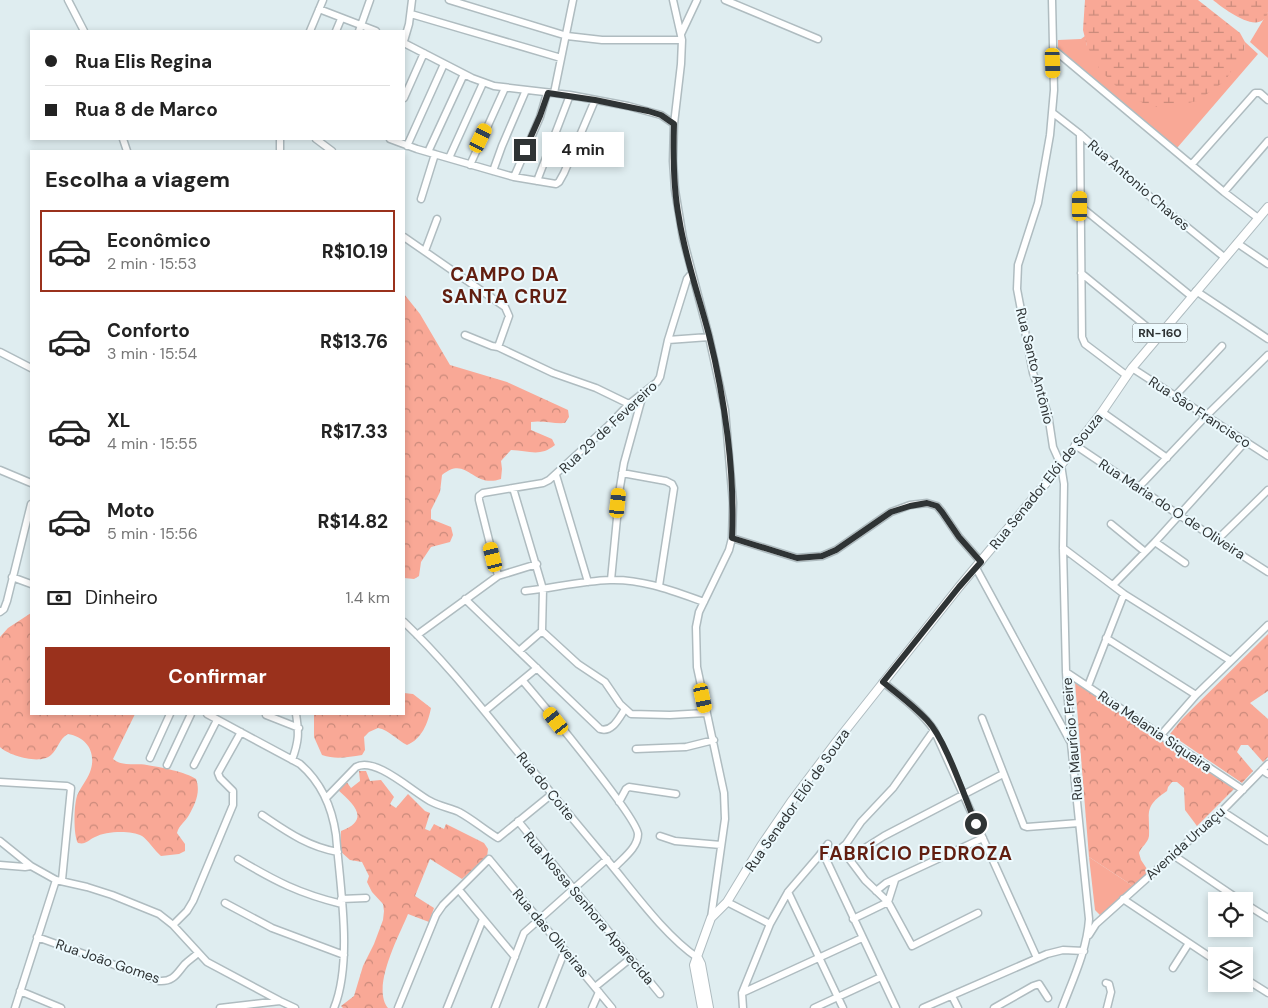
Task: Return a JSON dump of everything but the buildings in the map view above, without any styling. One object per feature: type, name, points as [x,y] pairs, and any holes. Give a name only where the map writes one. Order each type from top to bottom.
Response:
[{"type":"main road","name":"Rua Senador Elói de Souza","points":[[709,1008],[703,996],[694,964],[698,958],[701,943],[711,918],[727,902],[761,846],[795,797],[883,682],[1102,412],[1126,375],[1268,207]]},
{"type":"main road","name":"Rua Senador Elói de Souza","points":[[702,1008],[703,996]]},
{"type":"street","points":[[68,0],[83,30]]},
{"type":"street","points":[[310,30],[322,0]]},
{"type":"street","points":[[319,9],[360,29],[370,0]]},
{"type":"street","points":[[405,37],[412,0]]},
{"type":"street","points":[[449,0],[567,36],[602,40],[681,37]]},
{"type":"street","points":[[514,177],[551,93],[567,36],[573,0]]},
{"type":"street","points":[[673,0],[681,37],[681,64],[674,124],[673,161],[675,190],[682,238],[709,337],[725,410],[733,502],[732,538],[725,558],[699,612],[696,627],[697,667],[724,793],[725,819],[711,918]]},
{"type":"street","points":[[681,37],[697,0]]},
{"type":"street","points":[[725,0],[818,39]]},
{"type":"street","name":"Rua Santo Antônio","points":[[1052,0],[1053,113],[1038,203],[1018,265],[1016,282],[1033,373],[1048,414],[1052,447],[1060,465]]},
{"type":"street","points":[[410,14],[561,58]]},
{"type":"street","points":[[336,30],[341,19]]},
{"type":"street","points":[[405,43],[483,83],[505,88],[570,95],[648,111],[661,115],[674,124]]},
{"type":"street","points":[[1052,49],[1258,218]]},
{"type":"street","points":[[405,96],[424,53]]},
{"type":"street","points":[[407,146],[444,64]]},
{"type":"street","points":[[421,199],[432,153],[464,74]]},
{"type":"street","points":[[449,158],[483,83]]},
{"type":"street","points":[[470,165],[505,88]]},
{"type":"street","points":[[493,171],[526,90]]},
{"type":"street","points":[[1192,164],[1255,94],[1260,93],[1268,100]]},
{"type":"street","points":[[537,181],[570,95]]},
{"type":"street","points":[[393,140],[407,146],[514,177],[558,184],[595,100]]},
{"type":"street","name":"Rua Antonio Chaves","points":[[1053,113],[1080,134],[1136,185],[1224,257]]},
{"type":"street","points":[[1080,134],[1082,339],[1085,344],[1126,375]]},
{"type":"street","points":[[317,140],[331,150]]},
{"type":"street","points":[[1224,192],[1268,141]]},
{"type":"street","points":[[1080,206],[1193,294],[1268,339]]},
{"type":"street","points":[[425,251],[437,219]]},
{"type":"street","points":[[405,238],[497,300],[508,310],[509,319],[498,347]]},
{"type":"street","points":[[1237,243],[1268,264]]},
{"type":"street","name":"Rua 29 de Fevereiro","points":[[498,576],[479,496],[483,493],[543,483],[556,476],[629,404],[657,382],[687,279],[692,273]]},
{"type":"street","points":[[1080,273],[1158,336]]},
{"type":"street","points":[[465,335],[498,347],[553,373],[596,388],[629,404]]},
{"type":"street","points":[[668,340],[709,337]]},
{"type":"street","points":[[1175,396],[1222,346]]},
{"type":"street","points":[[0,352],[30,367]]},
{"type":"street","points":[[1138,488],[1206,416],[1268,355]]},
{"type":"street","name":"Rua São Francisco","points":[[1132,368],[1268,456]]},
{"type":"street","points":[[611,580],[622,473],[643,394]]},
{"type":"street","points":[[1102,412],[1167,458]]},
{"type":"street","points":[[1113,585],[1144,551],[1155,542],[1246,441]]},
{"type":"street","name":"Rua Maria do O de Oliveira","points":[[1075,445],[1268,572]]},
{"type":"street","name":"Rua Maurício Freire","points":[[1060,465],[1064,484],[1063,548],[1066,672],[1071,743],[1088,912],[1088,937],[1062,1008]]},
{"type":"street","points":[[0,470],[30,483]]},
{"type":"street","points":[[622,473],[666,481],[672,484],[674,488],[659,586]]},
{"type":"street","points":[[556,476],[588,582]]},
{"type":"street","points":[[513,488],[543,589],[542,631],[519,651]]},
{"type":"street","points":[[1218,539],[1268,490]]},
{"type":"street","points":[[732,538],[797,558],[822,556],[836,550],[891,512],[927,503],[937,506],[978,565],[1071,743]]},
{"type":"street","points":[[0,612],[6,606],[30,508]]},
{"type":"street","points":[[1111,524],[1144,551]]},
{"type":"street","points":[[1155,542],[1185,563]]},
{"type":"street","points":[[1063,548],[1124,594],[1231,661]]},
{"type":"street","points":[[417,635],[465,598],[498,576],[537,564]]},
{"type":"street","points":[[12,577],[30,584]]},
{"type":"street","points":[[525,592],[611,580],[659,586],[704,602]]},
{"type":"street","points":[[1088,686],[1124,594]]},
{"type":"street","points":[[465,598],[600,729],[610,729],[626,709]]},
{"type":"street","name":"Rua do Coite","points":[[405,623],[486,710],[552,794],[644,904],[688,951],[698,958]]},
{"type":"street","points":[[1162,735],[1196,696],[1268,625]]},
{"type":"street","points":[[542,631],[578,664],[605,682],[631,714],[670,715],[706,713]]},
{"type":"street","points":[[1106,638],[1196,696]]},
{"type":"street","points":[[486,710],[537,668]]},
{"type":"street","name":"Rua Melania Siqueira","points":[[1066,672],[1243,790]]},
{"type":"street","points":[[523,681],[619,802],[636,827],[637,842],[614,868]]},
{"type":"street","points":[[883,682],[916,709],[934,730],[1037,958]]},
{"type":"street","points":[[150,758],[170,715]]},
{"type":"street","points":[[167,765],[191,715]]},
{"type":"street","points":[[209,715],[292,760],[309,772],[326,798],[334,820],[338,852],[344,955],[340,986],[334,1008]]},
{"type":"street","points":[[266,715],[299,728]]},
{"type":"street","points":[[292,760],[298,742],[299,728],[296,715]]},
{"type":"street","points":[[982,718],[1026,827],[1079,824]]},
{"type":"street","points":[[194,765],[217,720]]},
{"type":"street","points":[[821,856],[841,848],[893,788],[934,730]]},
{"type":"street","points":[[173,925],[187,911],[193,901],[233,805],[235,795],[218,773],[241,732]]},
{"type":"street","points":[[636,749],[686,747],[714,740]]},
{"type":"street","name":"Avenida Uruaçu","points":[[1088,937],[1100,920],[1222,811],[1268,764]]},
{"type":"street","points":[[326,798],[356,767],[367,765],[385,772],[432,802],[459,812],[498,838],[552,794]]},
{"type":"street","points":[[1262,770],[1268,774]]},
{"type":"street","points":[[849,858],[884,836],[1003,774]]},
{"type":"street","points":[[0,782],[67,786],[71,788],[59,880],[37,937],[16,1008]]},
{"type":"street","points":[[619,802],[628,787],[676,794]]},
{"type":"street","points":[[1222,811],[1268,841]]},
{"type":"street","points":[[262,814],[302,841],[322,850],[338,852]]},
{"type":"street","name":"Rua Nossa Senhora Aparecida","points":[[518,822],[660,994]]},
{"type":"street","points":[[660,836],[675,840],[721,845]]},
{"type":"street","points":[[876,891],[881,886],[983,838]]},
{"type":"street","points":[[0,841],[31,866],[59,880],[86,887],[159,914],[173,925],[207,962],[275,1004]]},
{"type":"street","points":[[743,1008],[742,993],[770,924],[788,892],[821,856],[828,844]]},
{"type":"street","points":[[841,848],[865,880],[888,902],[913,946],[978,913]]},
{"type":"street","points":[[1172,855],[1227,892]]},
{"type":"street","points":[[821,856],[896,1008]]},
{"type":"street","points":[[238,859],[296,891],[314,897],[341,902],[366,898]]},
{"type":"street","name":"Rua das Oliveiras","points":[[459,890],[489,859],[612,1008]]},
{"type":"street","points":[[495,1008],[524,933],[607,859]]},
{"type":"street","points":[[0,865],[31,866]]},
{"type":"street","points":[[853,919],[888,902],[895,880]]},
{"type":"street","points":[[398,1008],[436,914],[459,890],[514,957]]},
{"type":"street","points":[[788,892],[843,1008]]},
{"type":"street","points":[[1123,899],[1208,955]]},
{"type":"street","points":[[727,902],[770,924]]},
{"type":"street","points":[[225,903],[272,928],[344,955]]},
{"type":"street","points":[[1253,909],[1268,918]]},
{"type":"street","points":[[1088,912],[1092,918],[1100,920]]},
{"type":"street","points":[[447,1008],[483,919]]},
{"type":"street","name":"Rua João Gomes","points":[[37,937],[160,982],[174,978],[198,953]]},
{"type":"street","points":[[742,993],[862,938]]},
{"type":"street","points":[[1173,968],[1190,943]]},
{"type":"street","points":[[542,1008],[565,950]]},
{"type":"street","points":[[923,1008],[1037,958],[1063,950],[1084,950]]},
{"type":"street","points":[[592,1008],[597,989],[631,958]]},
{"type":"street","points":[[814,1008],[881,978]]},
{"type":"street","points":[[1106,983],[1111,988],[1107,1008]]},
{"type":"street","points":[[994,1008],[1032,986],[1039,984],[1048,998]]},
{"type":"street","points":[[1253,984],[1268,993]]},
{"type":"street","points":[[20,991],[61,1008]]},
{"type":"street","points":[[952,996],[958,1008]]},
{"type":"street","points":[[220,1008],[275,1004],[295,1008]]},
{"type":"green space","points":[[1085,0],[1198,0],[1240,33],[1245,42],[1244,51],[1225,81],[1197,101],[1164,108],[1147,105],[1122,92],[1100,70],[1087,46],[1083,30]]},
{"type":"green space","points":[[1213,0],[1268,0],[1268,12],[1264,19],[1258,22],[1250,22],[1233,14]]},
{"type":"green space","points":[[1268,12],[1268,58],[1250,42]]},
{"type":"green space","points":[[1085,36],[1087,46],[1244,51],[1245,42],[1258,54],[1177,148],[1058,49],[1058,40],[1081,39]]},
{"type":"green space","points":[[405,295],[420,314],[450,365],[507,382],[568,410],[569,417],[565,423],[531,422],[531,430],[552,439],[555,445],[539,452],[511,450],[501,461],[501,479],[483,480],[458,468],[442,475],[440,492],[431,510],[431,519],[451,527],[453,535],[450,542],[431,547],[421,562],[419,576],[414,579],[405,578]]},
{"type":"green space","points":[[30,614],[30,715],[135,715],[113,759],[125,764],[147,765],[173,770],[196,779],[198,793],[195,802],[177,833],[185,844],[185,851],[179,854],[161,856],[142,836],[125,832],[105,833],[85,843],[78,843],[75,827],[76,800],[90,772],[92,758],[89,747],[75,736],[68,734],[62,739],[51,755],[40,759],[17,756],[0,747],[0,637],[8,628]]},
{"type":"green space","points":[[1268,634],[1268,691],[1250,703],[1268,719],[1268,757],[1263,762],[1248,745],[1241,745],[1237,752],[1253,771],[1242,783],[1170,734],[1182,719]]},
{"type":"green space","points":[[1075,682],[1234,789],[1197,826],[1185,810],[1184,788],[1177,782],[1172,782],[1167,791],[1154,801],[1149,811],[1149,836],[1139,853],[1149,872],[1133,886],[1089,857]]},
{"type":"green space","points":[[405,693],[413,694],[431,708],[420,735],[407,745],[378,728],[369,732],[364,737],[365,750],[362,755],[337,758],[322,755],[314,737],[314,715],[405,715]]},
{"type":"green space","points":[[359,771],[366,771],[370,781],[381,780],[394,797],[390,804],[396,808],[408,794],[425,811],[430,813],[425,829],[430,831],[434,824],[444,829],[446,824],[484,843],[488,849],[487,857],[462,879],[430,859],[415,896],[434,908],[429,922],[408,914],[393,948],[384,975],[384,999],[388,1008],[343,1008],[341,1006],[354,996],[363,966],[383,920],[384,911],[383,904],[372,892],[367,882],[369,876],[362,862],[350,860],[340,851],[341,831],[350,827],[355,822],[357,812],[354,806],[338,790],[346,781],[351,788],[360,781]]},
{"type":"green space","points":[[1089,857],[1133,886],[1101,916],[1095,910]]},
{"type":"district","name":"CAMPO DA SANTA CRUZ","points":[[505,285]]},
{"type":"district","name":"FABRÍCIO PEDROZA","points":[[916,853]]},
{"type":"route","points":[[525,150],[548,93],[570,95],[628,106],[661,115],[674,124],[673,161],[678,218],[709,337],[725,410],[733,502],[732,538],[797,558],[822,556],[836,550],[891,512],[920,503],[927,503],[937,506],[959,537],[981,562],[883,682],[916,709],[934,730],[951,764],[976,824]]}]
